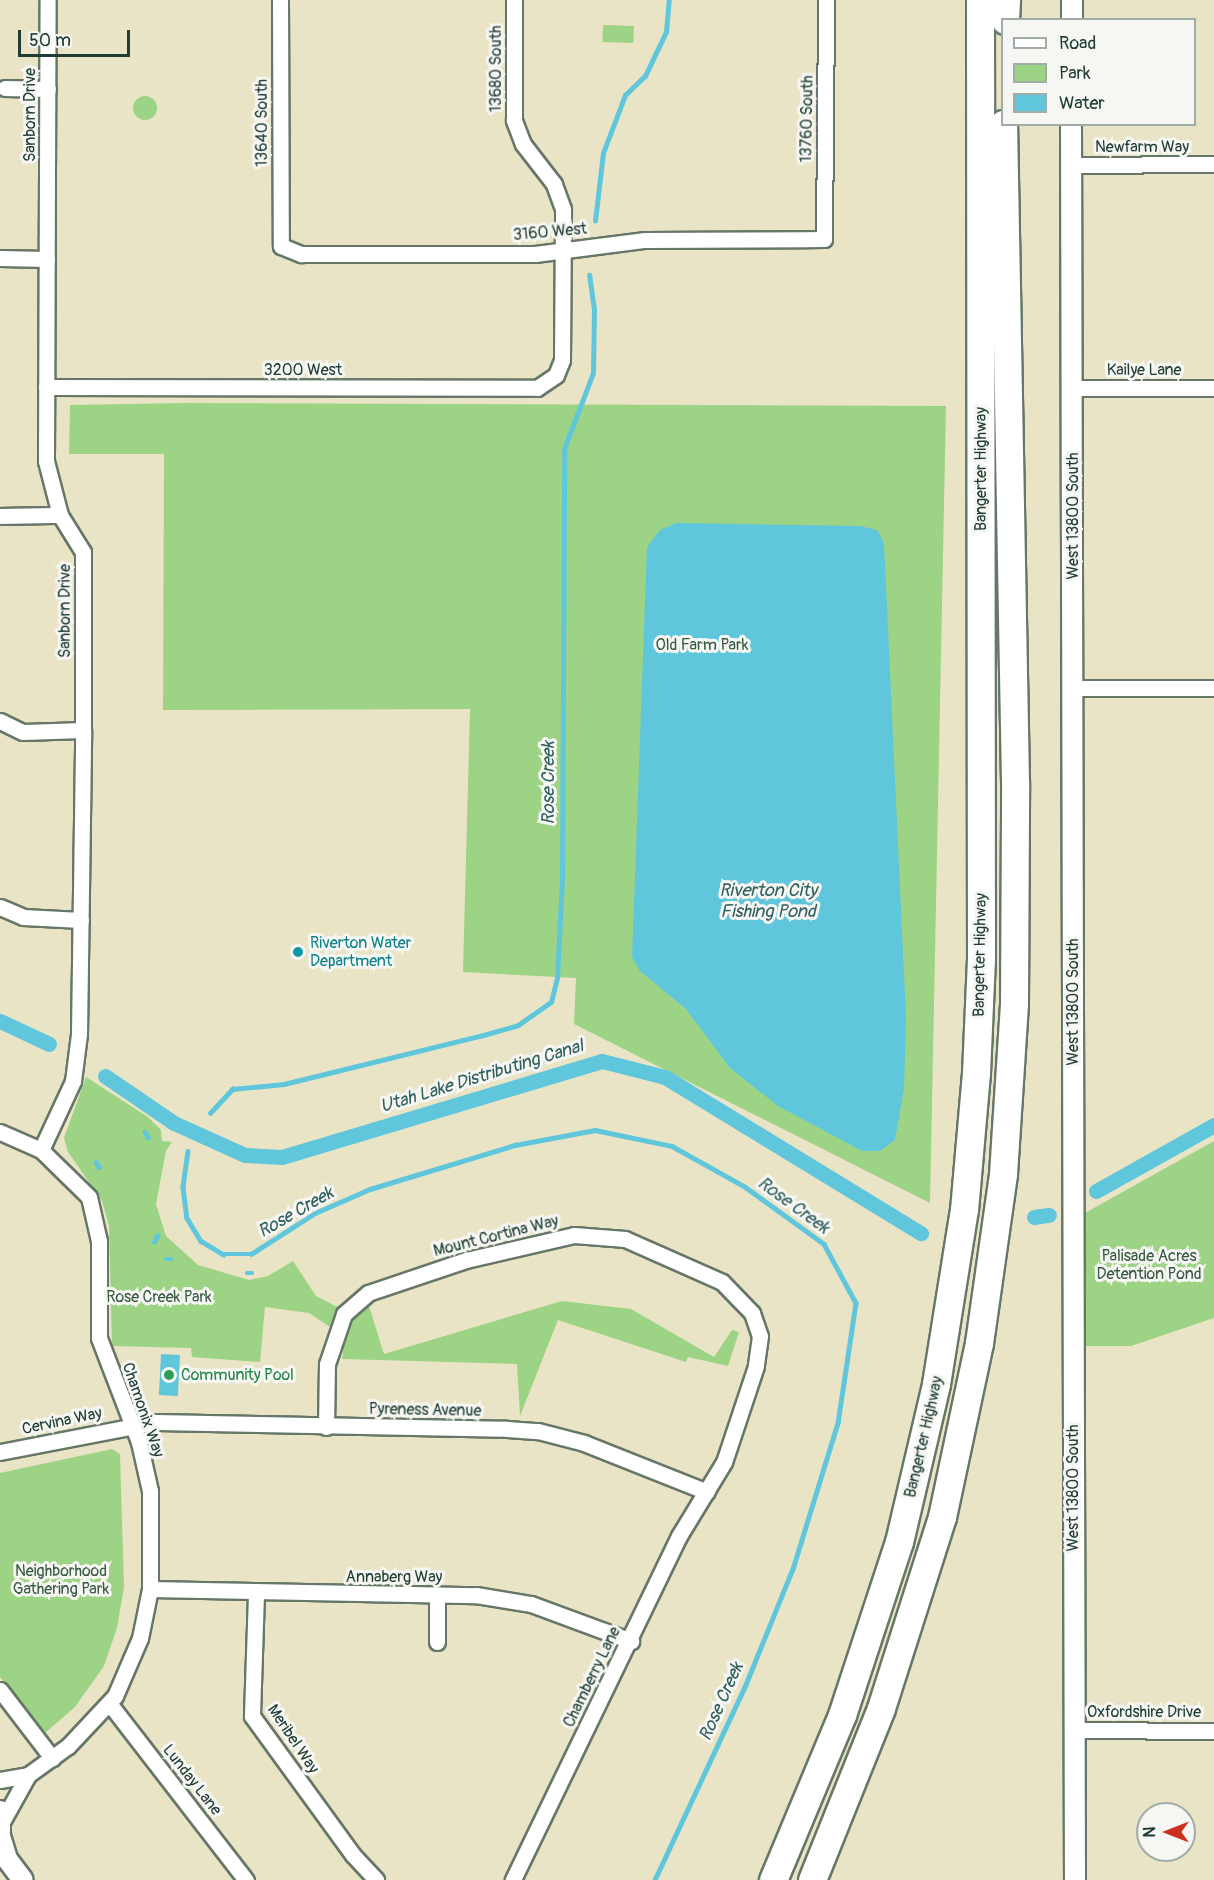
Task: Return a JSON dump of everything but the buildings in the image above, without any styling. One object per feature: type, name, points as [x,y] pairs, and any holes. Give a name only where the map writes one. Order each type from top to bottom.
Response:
[{"type":"highway","name":"Bangerter Highway","points":[[773,1880],[842,1714],[899,1542],[936,1384],[964,1210],[976,1085],[981,958],[980,0]]},
{"type":"highway","points":[[1005,0],[1005,18]]},
{"type":"highway","name":"Bangerter Highway","points":[[812,1880],[881,1708],[939,1526],[979,1343],[1002,1185],[1013,1013],[1015,782],[1003,298],[1003,126]]},
{"type":"street","name":"Sanborn Drive","points":[[41,1150],[73,1081],[79,1034],[83,730],[82,552],[60,515],[46,460],[48,0]]},
{"type":"street","name":"13640 South","points":[[280,0],[281,246]]},
{"type":"street","name":"13680 South","points":[[514,0],[514,120],[523,144],[554,184],[563,209],[562,360],[556,375]]},
{"type":"street","name":"13760 South","points":[[824,239],[826,0]]},
{"type":"street","points":[[1072,0],[1072,18]]},
{"type":"street","points":[[5,88],[48,89]]},
{"type":"street","name":"West 13800 South","points":[[1071,126],[1075,1880]]},
{"type":"street","name":"Newfarm Way","points":[[1071,165],[1214,164]]},
{"type":"street","name":"3160 West","points":[[281,246],[301,254],[535,254],[645,240],[824,239]]},
{"type":"street","points":[[0,258],[47,259]]},
{"type":"street","name":"3200 West","points":[[46,387],[537,388],[556,375]]},
{"type":"street","name":"Kailye Lane","points":[[1073,388],[1214,388]]},
{"type":"street","points":[[0,516],[60,515]]},
{"type":"street","points":[[1074,688],[1214,688]]},
{"type":"street","points":[[0,721],[24,732],[83,730]]},
{"type":"street","points":[[0,907],[24,918],[81,920]]},
{"type":"street","name":"Chamonix Way","points":[[0,1132],[41,1150],[88,1197],[99,1241],[99,1338],[132,1425],[150,1491],[150,1589],[140,1638],[109,1703],[52,1758],[28,1775],[0,1780]]},
{"type":"street","name":"Mount Cortina Way","points":[[326,1427],[327,1364],[337,1326],[344,1314],[368,1293],[466,1260],[574,1235],[625,1239],[722,1282],[752,1313],[757,1329],[756,1366],[724,1462],[707,1492]]},
{"type":"street","name":"Pyreness Avenue","points":[[132,1425],[538,1431],[584,1443],[707,1492]]},
{"type":"street","name":"Cervina Way","points":[[0,1452],[132,1425]]},
{"type":"street","name":"Chamberry Lane","points":[[513,1880],[631,1641],[679,1536],[707,1492]]},
{"type":"street","name":"Annaberg Way","points":[[150,1589],[256,1594],[476,1595],[531,1604],[631,1641]]},
{"type":"street","name":"Meribel Way","points":[[256,1594],[252,1716],[353,1855],[376,1880]]},
{"type":"street","points":[[437,1595],[437,1642]]},
{"type":"street","points":[[0,1690],[52,1758]]},
{"type":"street","name":"Lunday Lane","points":[[109,1703],[246,1880]]},
{"type":"street","name":"Oxfordshire Drive","points":[[1074,1730],[1214,1731]]},
{"type":"street","name":"Chamonix Way","points":[[0,1825],[28,1775]]},
{"type":"street","points":[[0,1825],[7,1859],[23,1880]]},
{"type":"green space","points":[[603,25],[634,26],[633,43],[602,42]]},
{"type":"green space","points":[[145,96],[153,100],[157,108],[153,116],[145,120],[137,116],[133,108],[137,100]]},
{"type":"green space","name":"Old Farm Park","points":[[186,403],[946,406],[930,1203],[574,1024],[576,978],[463,972],[470,709],[163,710],[164,454],[69,454],[70,405]]},
{"type":"green space","name":"Rose Creek Park","points":[[86,1077],[148,1117],[161,1130],[162,1141],[172,1142],[166,1151],[156,1204],[166,1236],[198,1265],[249,1280],[268,1276],[293,1261],[316,1296],[357,1317],[369,1306],[384,1354],[562,1301],[631,1309],[714,1357],[732,1330],[739,1332],[728,1366],[688,1357],[686,1362],[558,1320],[520,1416],[517,1364],[342,1359],[345,1337],[309,1313],[265,1307],[260,1362],[192,1357],[191,1348],[112,1346],[109,1226],[102,1201],[68,1152],[64,1138]]},
{"type":"green space","name":"Palisade Acres Detention Pond","points":[[1214,1141],[1214,1318],[1131,1346],[1085,1346],[1085,1213]]},
{"type":"green space","name":"Neighborhood Gathering Park","points":[[112,1449],[120,1454],[124,1587],[117,1628],[104,1666],[75,1707],[45,1733],[0,1677],[0,1473]]},
{"type":"water","name":"Riverton City Fishing Pond","points":[[676,523],[860,526],[877,530],[884,543],[906,1017],[904,1089],[895,1140],[880,1151],[862,1151],[778,1106],[730,1068],[686,1009],[640,971],[632,957],[647,547],[660,530]]},
{"type":"water","name":"Community Pool","points":[[161,1354],[180,1355],[178,1396],[159,1395]]},
{"type":"waterway","name":"Rose Creek","points":[[595,221],[603,153],[625,95],[645,76],[666,32],[669,0]]},
{"type":"waterway","name":"Rose Creek","points":[[210,1113],[232,1089],[284,1084],[480,1036],[518,1025],[551,1002],[557,978],[562,880],[564,449],[593,373],[594,310],[589,275]]},
{"type":"waterway","name":"Utah Lake Distributing Canal","points":[[0,1021],[49,1044]]},
{"type":"waterway","name":"Utah Lake Distributing Canal","points":[[105,1076],[174,1123],[245,1155],[282,1157],[602,1061],[665,1077],[921,1233]]},
{"type":"waterway","name":"Utah Lake Distributing Canal","points":[[1096,1191],[1214,1125]]},
{"type":"waterway","name":"Rose Creek","points":[[188,1151],[183,1187],[187,1218],[201,1241],[223,1254],[251,1254],[315,1213],[370,1189],[515,1145],[595,1130],[672,1146],[744,1186],[824,1244],[856,1303],[838,1423],[793,1569],[746,1685],[655,1880]]},
{"type":"waterway","points":[[145,1132],[148,1137]]},
{"type":"waterway","points":[[96,1162],[99,1167]]},
{"type":"waterway","name":"Utah Lake Distributing Canal","points":[[1034,1217],[1049,1215]]},
{"type":"waterway","points":[[154,1242],[157,1236]]},
{"type":"waterway","points":[[166,1259],[171,1259]]},
{"type":"waterway","points":[[247,1273],[252,1273]]},
{"type":"place","name":"Riverton Water Department","points":[[298,952]]},
{"type":"place","name":"Community Pool","points":[[169,1375]]}]
